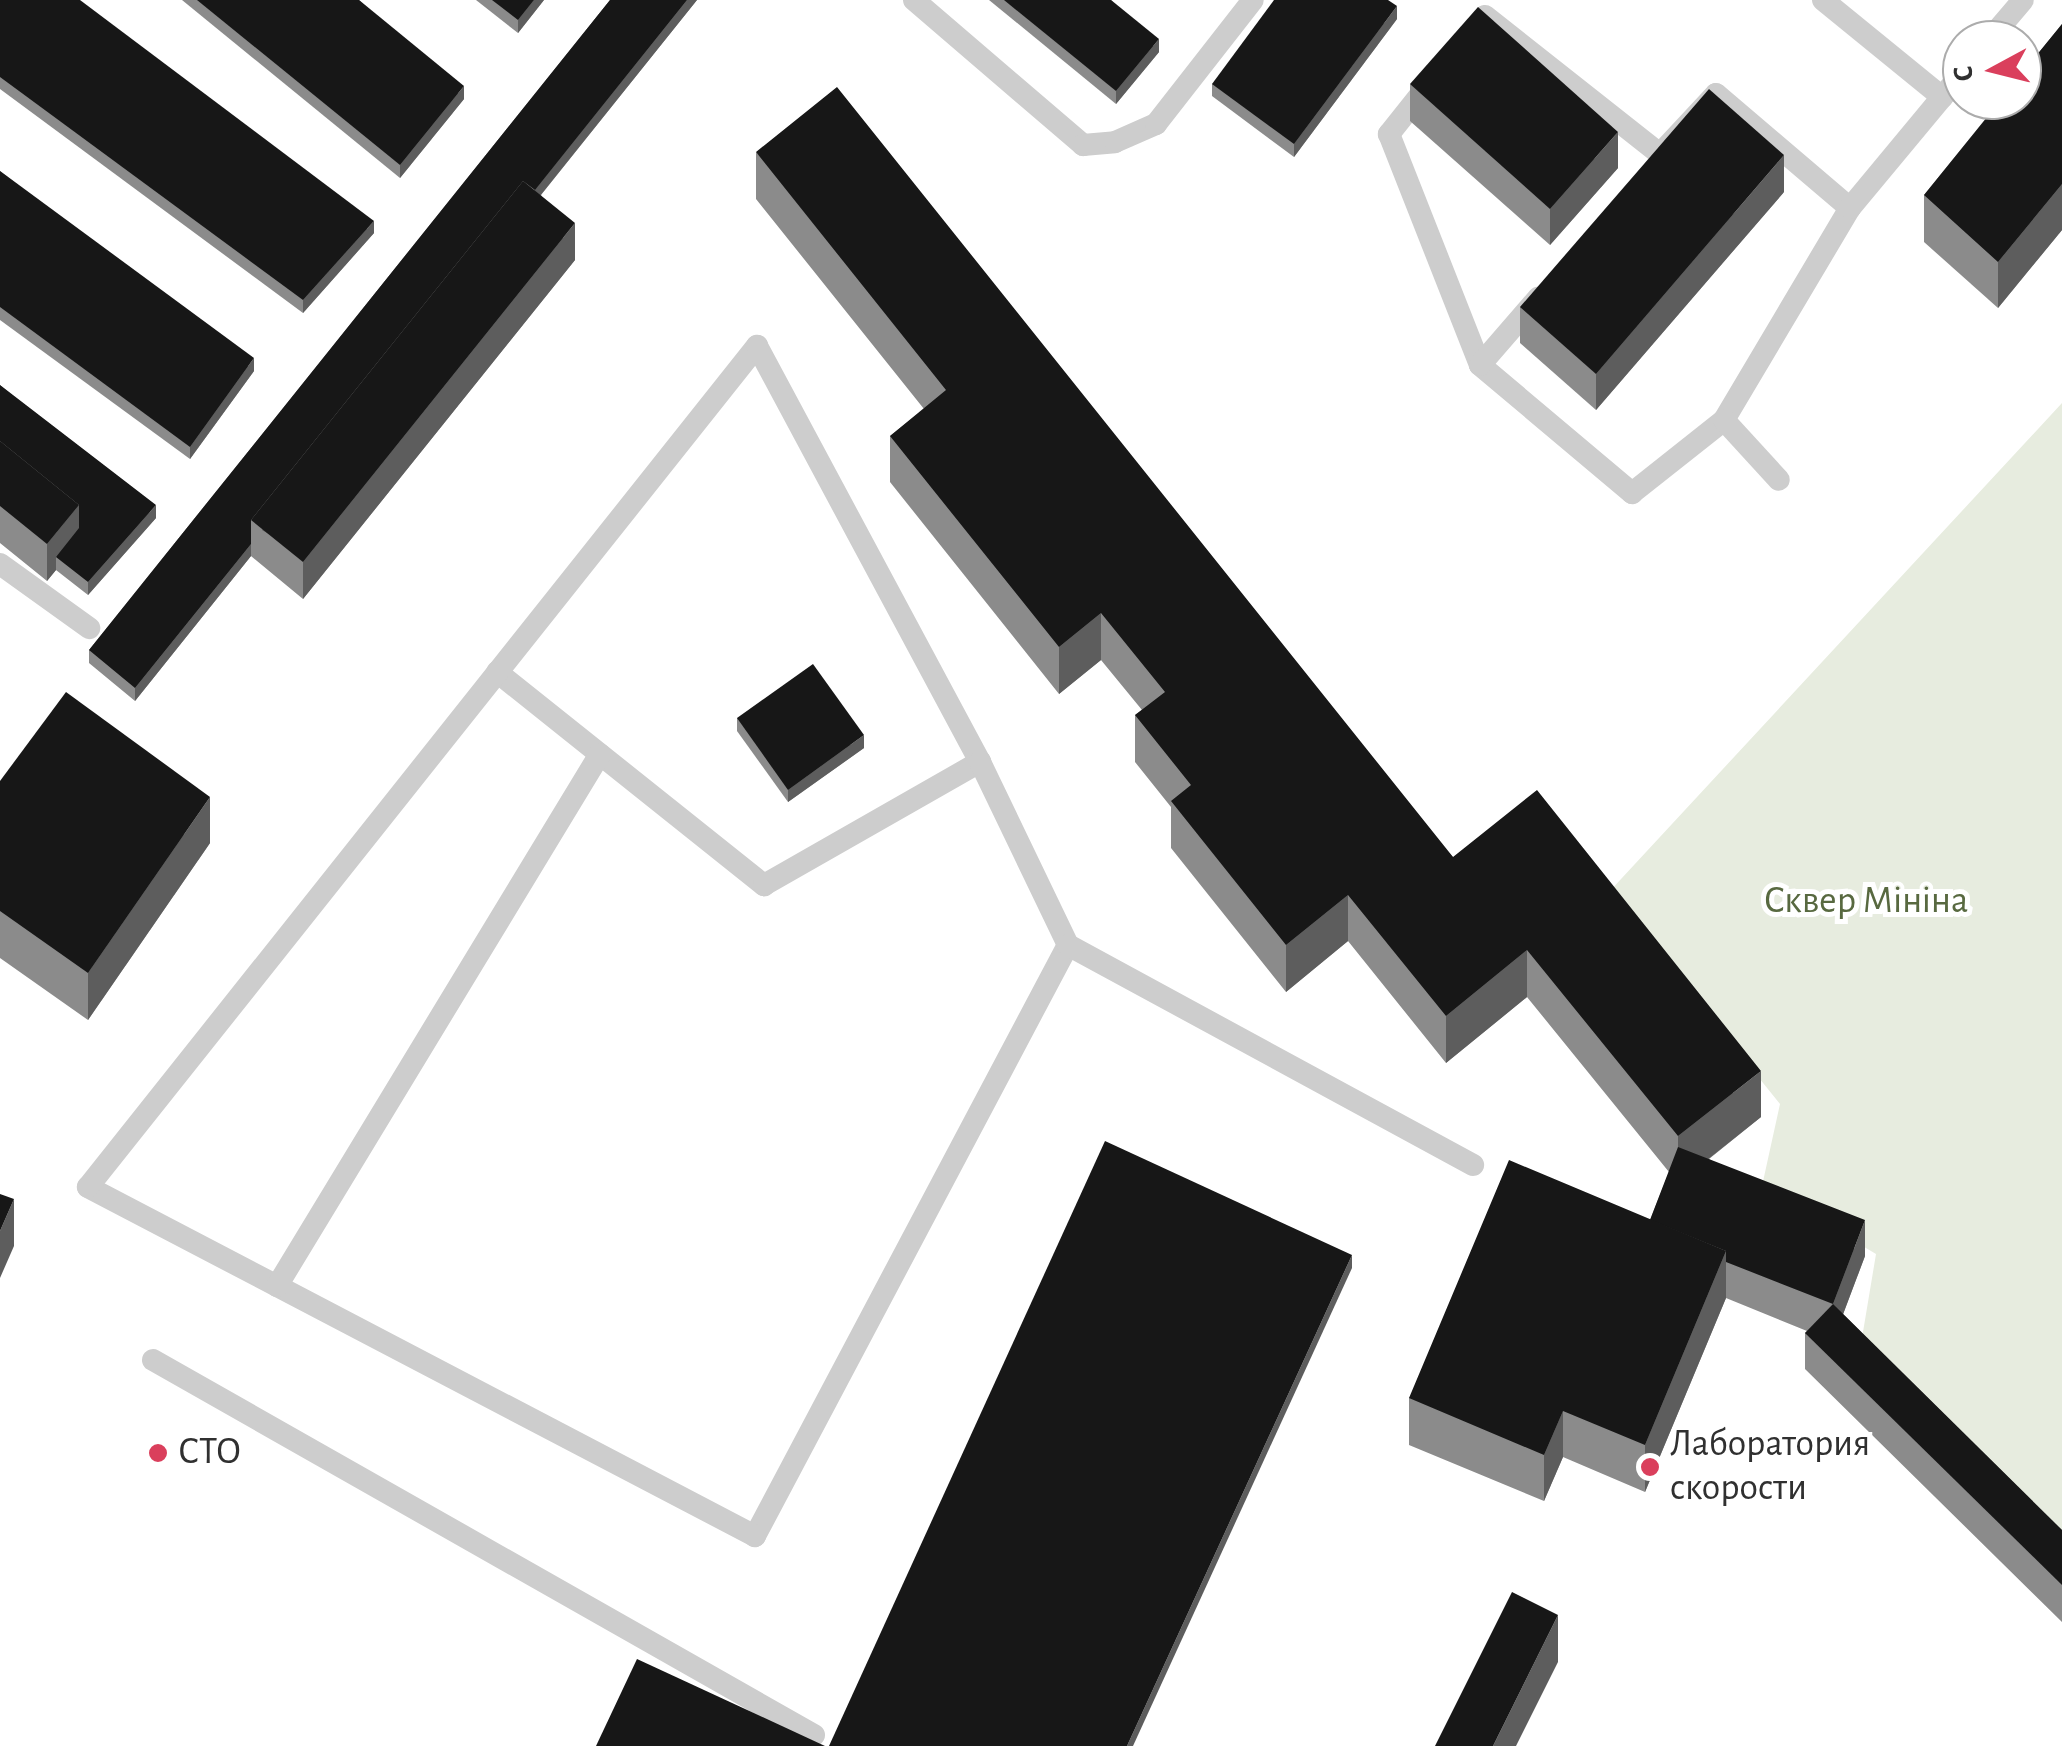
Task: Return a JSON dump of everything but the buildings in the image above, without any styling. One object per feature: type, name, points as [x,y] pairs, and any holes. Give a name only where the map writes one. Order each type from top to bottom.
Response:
[{"type":"lane","points":[[914,0],[1084,145],[1115,142],[1156,124],[1254,0]]},
{"type":"lane","points":[[1448,59],[1389,134],[1480,365],[1632,493],[1724,420],[1850,208],[1942,97],[1823,0]]},
{"type":"lane","points":[[2006,20],[2023,0]]},
{"type":"lane","points":[[1472,29],[1484,14],[1653,162],[1716,94],[1850,208]]},
{"type":"lane","points":[[1480,365],[1557,275]]},
{"type":"lane","points":[[1068,944],[755,1536],[88,1186],[757,346],[980,762],[1068,944],[1473,1166]]},
{"type":"lane","points":[[1724,420],[1779,480]]},
{"type":"lane","points":[[0,564],[89,628]]},
{"type":"lane","points":[[498,672],[764,885],[980,762]]},
{"type":"lane","points":[[277,1286],[600,754]]},
{"type":"lane","points":[[153,1360],[814,1734]]},
{"type":"green space","name":"Сквер Мініна","points":[[2062,403],[2062,1532],[1862,1338],[1876,1254],[1762,1186],[1780,1104],[1609,892]]},
{"type":"place","name":"СТО","points":[[158,1453]]},
{"type":"place","name":"Лаборатория скорости","points":[[1650,1467]]}]
